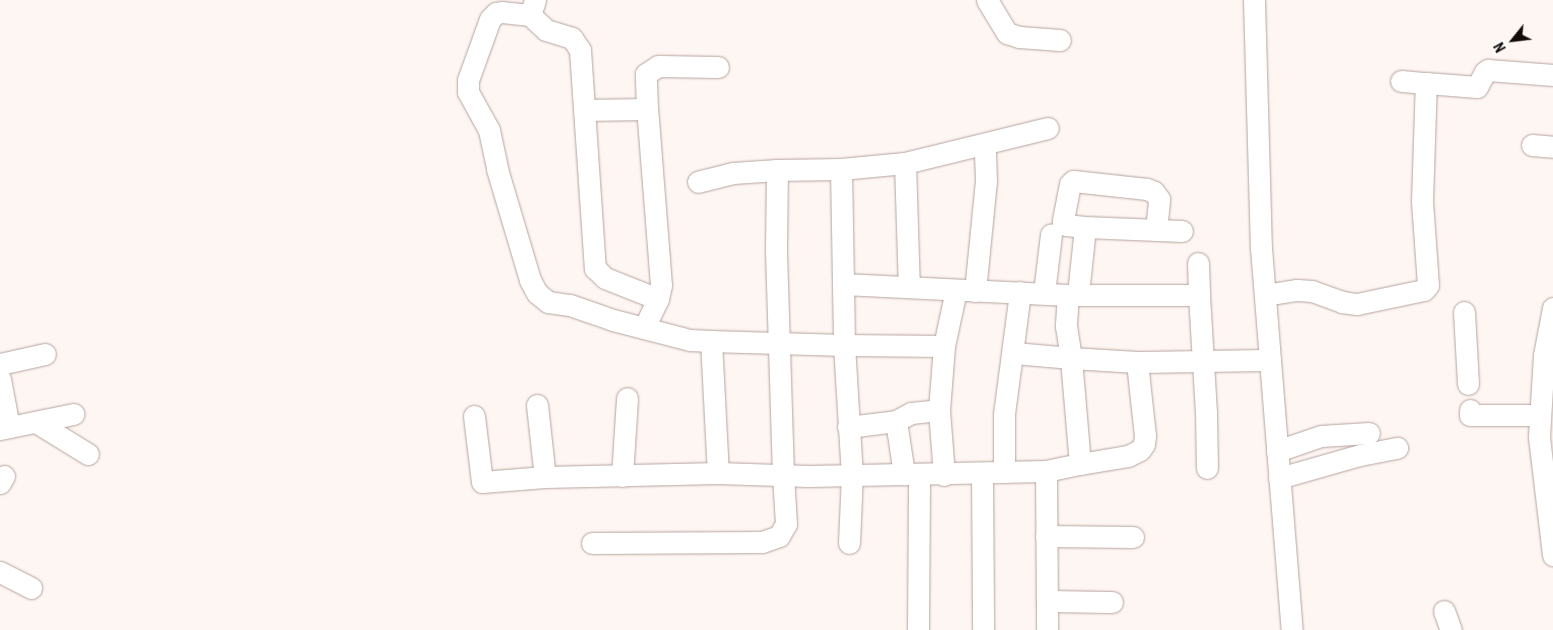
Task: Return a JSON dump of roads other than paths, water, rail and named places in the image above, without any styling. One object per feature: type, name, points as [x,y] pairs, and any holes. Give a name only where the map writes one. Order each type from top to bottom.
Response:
[{"type":"street","points":[[987,0],[1007,33],[1019,37],[1060,40]]},
{"type":"street","points":[[1254,0],[1260,248],[1266,295],[1283,543],[1292,630]]},
{"type":"street","points":[[658,299],[605,278],[595,268],[580,50],[577,43],[572,38],[546,30],[532,8],[496,13],[490,19],[468,80],[468,92],[489,130],[497,170],[530,280],[537,293],[548,302],[570,305],[690,340],[944,346]]},
{"type":"street","points":[[644,328],[658,299],[662,285],[645,78],[650,69],[658,66],[718,68]]},
{"type":"street","points":[[1402,81],[1478,87],[1485,72],[1488,70],[1553,75]]},
{"type":"street","points":[[1266,295],[1297,290],[1312,291],[1342,302],[1356,304],[1424,290],[1428,285],[1422,201],[1426,83]]},
{"type":"street","points":[[584,110],[647,109]]},
{"type":"street","points":[[698,182],[732,173],[841,169],[905,163],[1048,128]]},
{"type":"street","points":[[944,475],[938,410],[944,346],[966,290],[986,181],[985,144]]},
{"type":"street","points":[[905,163],[909,287]]},
{"type":"street","points":[[841,169],[844,345],[852,474],[849,543]]},
{"type":"street","points":[[592,543],[770,540],[783,532],[786,524],[783,475],[776,170]]},
{"type":"street","points":[[1156,230],[1159,199],[1154,192],[1147,189],[1073,181],[1068,188],[1063,221],[1066,225],[1085,228],[1182,231]]},
{"type":"street","points":[[1080,464],[1071,358],[1066,326],[1085,228]]},
{"type":"street","points":[[1044,293],[1050,234]]},
{"type":"street","points":[[1198,264],[1207,468]]},
{"type":"street","points":[[843,284],[1073,295],[1199,295]]},
{"type":"street","points":[[1004,472],[1004,414],[1014,353],[1020,292]]},
{"type":"street","points":[[1553,308],[1539,437],[1553,555]]},
{"type":"street","points":[[1464,312],[1468,384]]},
{"type":"street","points":[[711,341],[718,473]]},
{"type":"street","points":[[1014,353],[1137,362],[1270,360]]},
{"type":"street","points":[[0,364],[45,354]]},
{"type":"street","points":[[474,416],[482,482],[546,477],[718,473],[944,475],[1046,471],[1128,456],[1140,450],[1144,444],[1145,436],[1137,362]]},
{"type":"street","points":[[0,379],[5,428],[73,414]]},
{"type":"street","points":[[622,476],[627,398]]},
{"type":"street","points":[[537,405],[546,477]]},
{"type":"street","points":[[848,427],[896,421],[911,414],[938,410]]},
{"type":"street","points":[[1470,410],[1470,415],[1540,415]]},
{"type":"street","points":[[896,421],[912,475],[918,630]]},
{"type":"street","points":[[36,422],[88,454]]},
{"type":"street","points":[[1278,451],[1321,436],[1369,433]]},
{"type":"street","points":[[1279,478],[1360,455],[1397,448]]},
{"type":"street","points":[[1046,471],[1047,630]]},
{"type":"street","points":[[982,474],[983,630]]},
{"type":"street","points":[[1046,536],[1133,537]]},
{"type":"street","points":[[0,572],[31,588]]},
{"type":"street","points":[[1047,601],[1112,602]]}]
